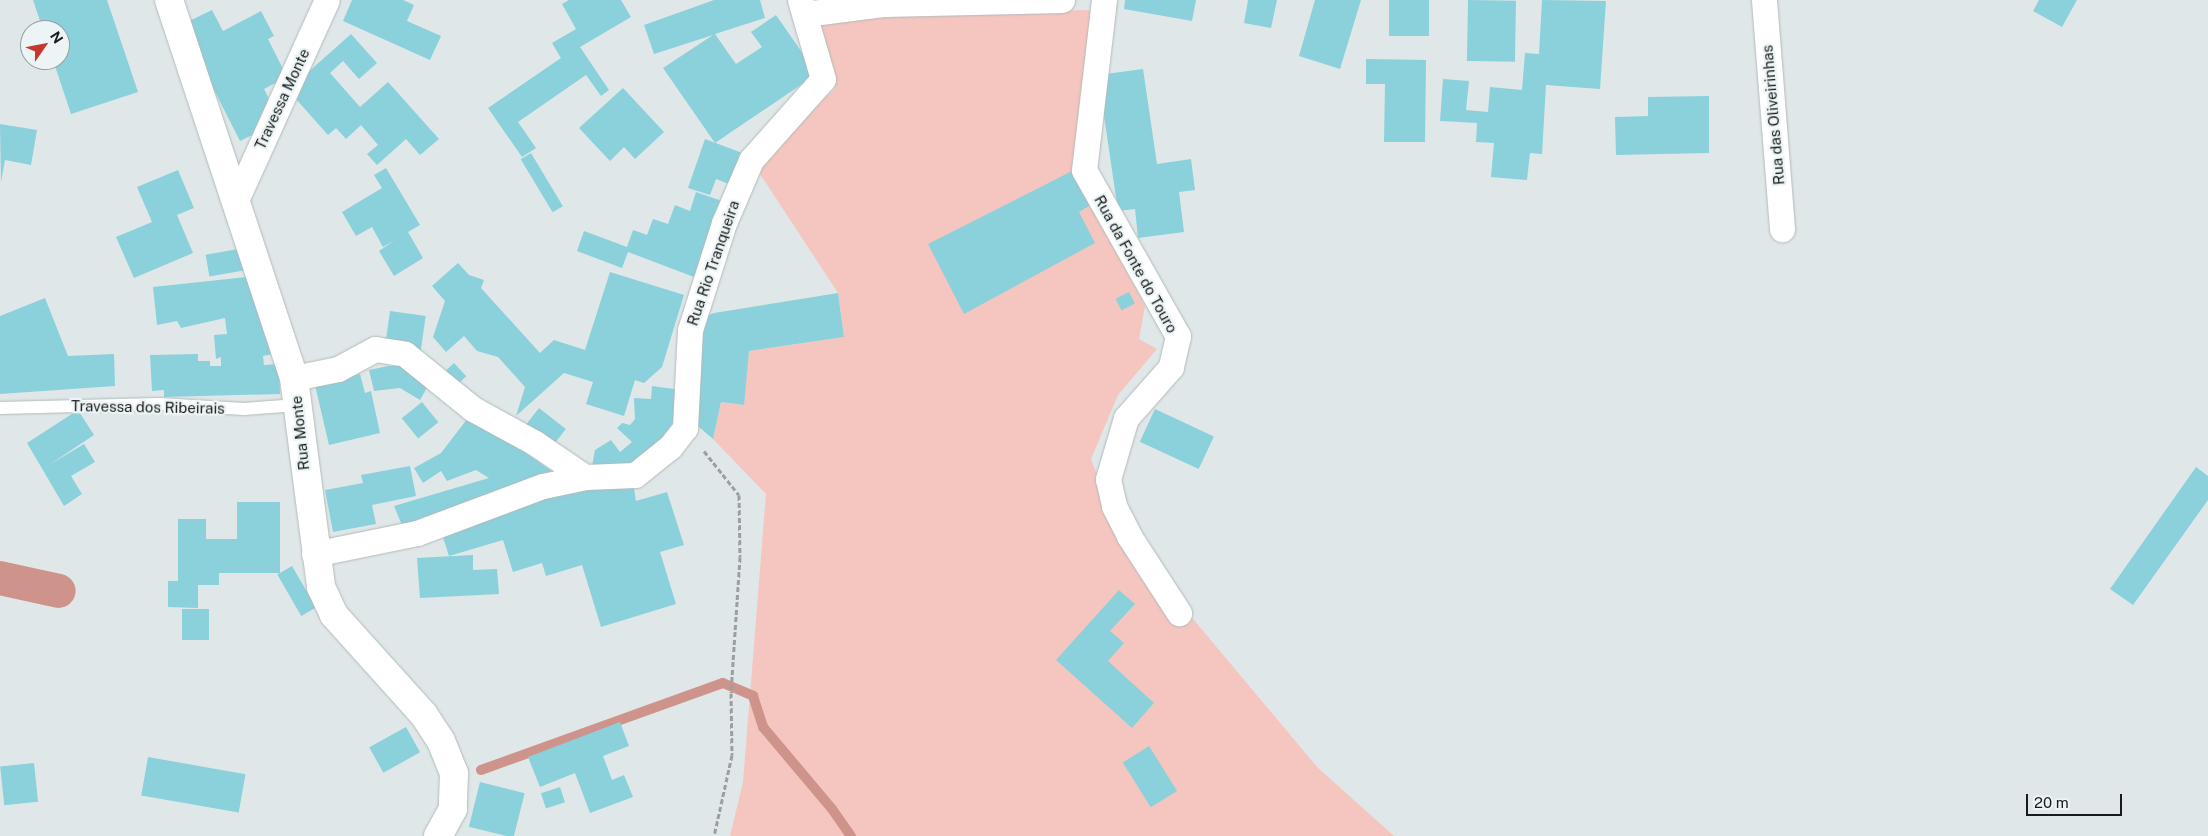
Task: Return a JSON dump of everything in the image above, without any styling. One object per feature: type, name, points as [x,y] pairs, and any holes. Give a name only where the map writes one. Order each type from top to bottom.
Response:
[{"type":"main road","name":"Rua Monte","points":[[169,0],[237,198],[294,378],[314,554],[321,587],[334,615],[424,715],[441,741],[454,773],[453,809],[438,836]]},
{"type":"street","name":"Travessa Monte","points":[[237,198],[327,0]]},
{"type":"street","points":[[802,7],[1062,0]]},
{"type":"street","name":"Rua da Fonte do Touro","points":[[1104,0],[1084,170],[1178,336],[1171,367],[1126,418],[1108,479],[1114,506],[1129,536],[1179,613]]},
{"type":"street","name":"Rua das Oliveirinhas","points":[[1764,0],[1782,229]]},
{"type":"street","name":"Rua Rio Tranqueira","points":[[685,428],[690,330],[724,223],[751,160],[823,79],[802,7]]},
{"type":"street","points":[[294,378],[338,369],[375,349],[405,354],[473,409],[535,443],[585,478]]},
{"type":"street","points":[[314,554],[417,533],[543,486],[585,478],[634,475],[670,447],[685,428]]},
{"type":"lane","name":"Travessa dos Ribeirais","points":[[0,408],[159,404],[244,409],[297,405]]},
{"type":"path","points":[[685,428],[739,495],[734,665],[731,693],[732,755],[714,836]]},
{"type":"shaded area","points":[[1094,10],[1091,205],[1145,306],[1139,339],[1157,349],[1118,395],[1091,459],[1117,528],[1317,767],[1394,836],[730,836],[743,782],[766,494],[713,439],[721,402],[743,405],[749,351],[844,337],[838,293],[758,171],[813,108],[835,89],[818,27],[831,17],[884,13]]},
{"type":"building","points":[[33,0],[107,0],[138,92],[71,114],[56,70],[70,70],[70,20],[40,20]]},
{"type":"building","points":[[352,0],[403,0],[414,5],[407,21],[441,36],[430,60],[343,21]]},
{"type":"building","points":[[569,0],[621,0],[631,17],[580,47],[609,90],[601,96],[586,75],[518,122],[536,148],[522,157],[488,108],[561,58],[552,43],[576,29],[562,4]]},
{"type":"building","points":[[714,0],[760,0],[765,18],[715,34],[736,64],[762,47],[751,32],[776,15],[817,74],[715,143],[663,68],[713,35],[654,54],[644,25]]},
{"type":"building","points":[[1125,0],[1196,0],[1192,21],[1124,9]]},
{"type":"building","points":[[1248,0],[1277,0],[1271,28],[1244,23]]},
{"type":"building","points":[[1315,0],[1361,0],[1340,69],[1299,56]]},
{"type":"building","points":[[1389,0],[1429,0],[1429,36],[1389,36]]},
{"type":"building","points":[[1468,0],[1516,1],[1515,62],[1467,61]]},
{"type":"building","points":[[1542,0],[1606,1],[1600,89],[1546,85],[1542,154],[1530,153],[1527,180],[1491,177],[1494,143],[1476,142],[1477,123],[1440,121],[1443,79],[1469,81],[1466,110],[1488,112],[1490,87],[1522,90],[1525,53],[1539,54]]},
{"type":"building","points":[[2039,0],[2077,0],[2062,27],[2033,11]]},
{"type":"building","points":[[212,10],[223,31],[261,11],[274,36],[268,39],[287,77],[264,89],[280,121],[240,141],[181,25]]},
{"type":"building","points":[[351,34],[377,63],[359,79],[343,61],[330,73],[360,107],[388,82],[439,139],[420,155],[406,139],[377,165],[367,154],[378,145],[361,125],[346,139],[336,128],[328,135],[288,90]]},
{"type":"building","points":[[1366,59],[1426,60],[1425,142],[1384,142],[1385,84],[1366,84]]},
{"type":"building","points":[[1143,69],[1157,164],[1191,159],[1195,190],[1179,192],[1184,232],[1138,238],[1135,209],[1118,211],[1098,75]]},
{"type":"building","points":[[623,88],[664,132],[635,159],[624,147],[610,161],[579,128]]},
{"type":"building","points":[[1709,96],[1709,153],[1616,155],[1615,117],[1648,116],[1648,97]]},
{"type":"building","points":[[0,124],[37,130],[31,165],[5,160],[1,182]]},
{"type":"building","points":[[705,139],[745,154],[734,186],[716,179],[710,195],[688,188]]},
{"type":"building","points":[[531,153],[563,206],[553,212],[521,159]]},
{"type":"building","points":[[386,168],[420,225],[408,232],[423,258],[394,276],[379,251],[395,240],[383,247],[372,227],[356,236],[342,212],[382,188],[374,175]]},
{"type":"building","points":[[178,170],[194,208],[177,215],[193,253],[134,278],[116,237],[152,222],[137,187]]},
{"type":"building","points":[[1072,171],[1094,203],[1079,212],[1095,243],[964,314],[928,244]]},
{"type":"building","points":[[696,192],[722,201],[694,277],[628,252],[622,268],[577,251],[584,231],[627,247],[633,230],[647,235],[653,219],[668,224],[675,205],[690,211]]},
{"type":"building","points":[[244,248],[248,270],[209,276],[206,255]]},
{"type":"building","points":[[458,263],[469,275],[484,280],[481,288],[540,353],[554,340],[585,350],[610,272],[684,295],[662,367],[644,383],[635,380],[624,416],[586,404],[593,382],[564,373],[516,416],[525,387],[498,357],[477,351],[464,336],[446,352],[433,337],[445,301],[432,286]]},
{"type":"building","points":[[257,276],[277,353],[263,356],[264,365],[279,364],[280,394],[164,397],[164,390],[152,391],[150,355],[198,354],[198,361],[210,361],[210,366],[221,366],[221,357],[216,359],[214,335],[227,334],[225,318],[181,328],[177,321],[157,325],[153,287]]},
{"type":"building","points":[[1129,292],[1135,304],[1122,310],[1116,299]]},
{"type":"building","points":[[838,293],[844,337],[749,351],[744,405],[721,402],[713,439],[692,421],[701,318],[714,313]]},
{"type":"building","points":[[45,298],[68,356],[114,354],[115,386],[0,394],[0,316]]},
{"type":"building","points":[[390,311],[426,316],[421,351],[385,346]]},
{"type":"building","points":[[454,363],[466,376],[451,390],[439,377]]},
{"type":"building","points":[[388,366],[405,366],[429,384],[420,400],[400,388],[374,391],[369,370]]},
{"type":"building","points":[[360,374],[365,393],[371,391],[380,433],[329,445],[315,385]]},
{"type":"building","points":[[652,386],[681,390],[670,438],[643,463],[592,466],[595,450],[611,440],[620,452],[632,442],[617,428],[622,423],[630,425],[635,419],[634,398],[651,399]]},
{"type":"building","points":[[422,402],[438,422],[418,439],[402,418]]},
{"type":"building","points":[[539,408],[566,429],[550,449],[523,428]]},
{"type":"building","points":[[1155,409],[1214,436],[1199,469],[1140,442]]},
{"type":"building","points":[[78,410],[94,435],[49,465],[84,444],[95,462],[71,476],[82,494],[64,506],[27,443]]},
{"type":"building","points":[[471,414],[557,475],[404,530],[394,506],[489,478],[476,470],[447,481],[441,471],[423,483],[414,468],[441,453]]},
{"type":"building","points":[[410,466],[416,496],[372,505],[376,524],[333,532],[325,490],[363,483],[361,475]]},
{"type":"building","points":[[2196,467],[2208,476],[2208,500],[2133,605],[2110,589]]},
{"type":"building","points":[[633,482],[636,501],[667,492],[684,545],[660,552],[676,604],[601,627],[582,565],[546,576],[542,563],[513,572],[503,540],[449,556],[441,531],[537,500]]},
{"type":"building","points":[[237,502],[280,502],[280,573],[219,573],[219,585],[198,585],[198,608],[168,607],[168,581],[178,581],[178,519],[206,519],[206,539],[237,539]]},
{"type":"building","points":[[473,555],[473,570],[497,569],[499,594],[420,598],[417,558]]},
{"type":"building","points":[[292,566],[316,608],[301,616],[277,574]]},
{"type":"building","points":[[1119,590],[1135,604],[1110,631],[1124,643],[1108,661],[1154,703],[1132,728],[1056,660]]},
{"type":"building","points":[[182,609],[209,609],[209,640],[182,640]]},
{"type":"building","points":[[620,722],[629,746],[603,756],[612,780],[624,775],[633,797],[590,813],[575,773],[540,787],[528,757]]},
{"type":"building","points":[[406,727],[420,752],[383,773],[369,747]]},
{"type":"building","points":[[1149,746],[1177,791],[1151,807],[1123,762]]},
{"type":"building","points":[[148,757],[245,774],[239,813],[141,795]]},
{"type":"building","points":[[34,763],[38,802],[4,805],[0,767]]},
{"type":"building","points":[[480,782],[525,793],[514,836],[506,836],[469,827]]},
{"type":"building","points":[[560,787],[565,802],[546,808],[541,793]]},
{"type":"waterway","points":[[0,578],[59,591]]},
{"type":"waterway","points":[[481,770],[723,683],[753,696],[763,727],[832,809],[851,836]]}]
